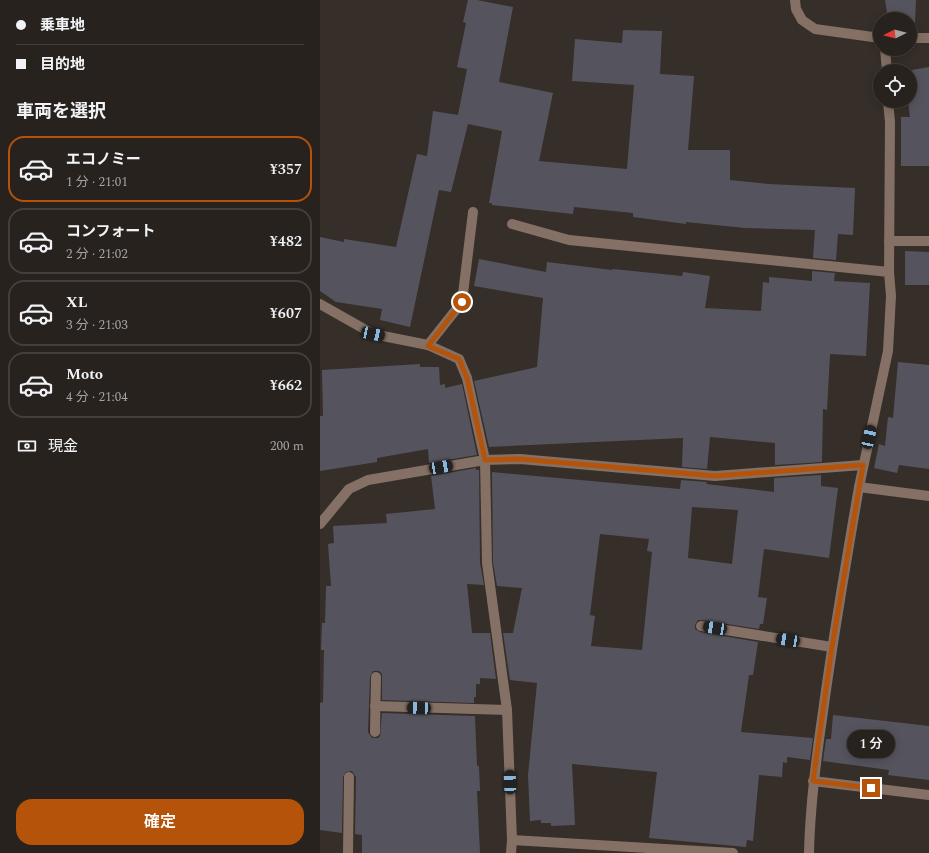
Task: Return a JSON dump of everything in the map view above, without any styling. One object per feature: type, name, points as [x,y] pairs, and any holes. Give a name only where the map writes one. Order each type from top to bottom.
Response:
[{"type":"street","points":[[795,0],[796,9],[802,20],[815,29],[873,37]]},
{"type":"street","points":[[917,38],[929,38]]},
{"type":"street","points":[[809,853],[813,781],[832,647],[863,465],[888,351],[891,296],[889,272],[890,122],[889,108]]},
{"type":"street","points":[[428,346],[462,302],[473,212]]},
{"type":"street","points":[[512,224],[569,240],[889,272]]},
{"type":"street","points":[[889,241],[929,241]]},
{"type":"street","points":[[320,304],[373,334],[428,346],[459,359],[467,378],[485,460],[487,563],[507,710],[512,840],[511,853]]},
{"type":"street","points":[[320,524],[348,489],[368,480],[485,460],[520,459],[715,476],[863,465]]},
{"type":"street","points":[[859,487],[929,496]]},
{"type":"street","points":[[701,626],[832,647]]},
{"type":"street","points":[[374,732],[376,677]]},
{"type":"street","points":[[375,706],[507,710]]},
{"type":"street","points":[[348,853],[350,777]]},
{"type":"street","points":[[813,781],[929,795]]},
{"type":"street","points":[[512,840],[733,853]]},
{"type":"building","points":[[468,0],[477,0],[513,7],[499,82],[553,93],[539,161],[627,169],[634,85],[572,81],[575,39],[622,43],[623,30],[662,31],[660,74],[694,76],[688,150],[730,150],[730,180],[768,184],[855,188],[853,235],[838,234],[836,260],[813,258],[815,230],[745,228],[686,222],[686,224],[633,217],[633,213],[574,207],[573,214],[492,205],[492,203],[489,203],[502,131],[468,124],[451,192],[439,190],[410,327],[380,320],[382,309],[336,302],[320,291],[320,237],[344,242],[344,239],[396,247],[417,154],[427,156],[433,111],[458,115],[467,69],[457,67],[466,23],[463,22]]},
{"type":"building","points":[[885,0],[916,0],[916,12],[887,12]]},
{"type":"building","points":[[929,67],[929,166],[901,166],[901,117],[910,117],[909,108],[917,108],[917,69]]},
{"type":"building","points":[[905,251],[929,252],[929,285],[905,285]]},
{"type":"building","points":[[479,259],[546,272],[547,262],[612,270],[682,276],[683,272],[710,276],[705,308],[761,311],[763,282],[769,283],[769,277],[812,281],[812,271],[835,273],[834,281],[870,283],[866,356],[830,354],[827,410],[823,409],[822,462],[775,465],[775,443],[710,437],[707,469],[682,467],[683,438],[489,447],[474,381],[537,367],[543,298],[474,286]]},
{"type":"building","points":[[898,362],[929,365],[929,469],[899,465],[897,473],[874,468],[879,444],[885,446],[888,417],[893,418]]},
{"type":"building","points":[[420,364],[420,367],[439,367],[440,385],[445,384],[445,388],[462,384],[477,455],[429,463],[428,449],[377,458],[377,462],[320,471],[320,416],[323,416],[322,370]]},
{"type":"building","points":[[476,468],[476,470],[479,470],[480,563],[484,585],[467,584],[472,633],[490,633],[496,679],[480,678],[480,684],[476,684],[476,697],[474,697],[474,703],[382,700],[382,674],[379,671],[373,671],[370,677],[368,732],[372,738],[378,738],[380,736],[382,713],[475,716],[477,766],[479,766],[480,791],[477,791],[480,853],[362,853],[362,835],[355,834],[356,777],[352,771],[346,772],[343,777],[342,833],[320,830],[320,703],[323,702],[324,650],[321,650],[322,623],[325,623],[326,586],[331,586],[328,544],[334,543],[333,526],[387,523],[386,514],[435,509],[431,476]]},
{"type":"building","points":[[492,472],[680,489],[681,480],[707,482],[706,484],[774,492],[774,478],[821,475],[821,486],[838,488],[829,558],[764,549],[758,597],[767,598],[763,624],[760,624],[759,629],[702,620],[698,620],[695,625],[695,629],[700,632],[758,642],[753,675],[749,675],[741,732],[813,738],[810,760],[787,757],[787,763],[783,762],[782,777],[759,775],[753,841],[747,840],[746,847],[649,838],[657,772],[572,764],[575,825],[551,826],[551,823],[541,823],[541,820],[530,821],[528,775],[537,683],[510,680],[503,633],[513,633],[522,588],[497,586],[493,562]],"holes":[[[692,507],[738,510],[732,564],[688,558]],[[600,534],[649,539],[647,551],[652,552],[642,650],[591,646],[595,616],[590,615]]]},
{"type":"building","points":[[833,715],[929,726],[929,780],[888,775],[889,770],[823,761],[826,739],[831,739]]},
{"type":"route","points":[[462,302],[428,346],[459,359],[467,378],[485,460],[520,459],[715,476],[863,465],[832,647],[813,781],[871,788]]}]
